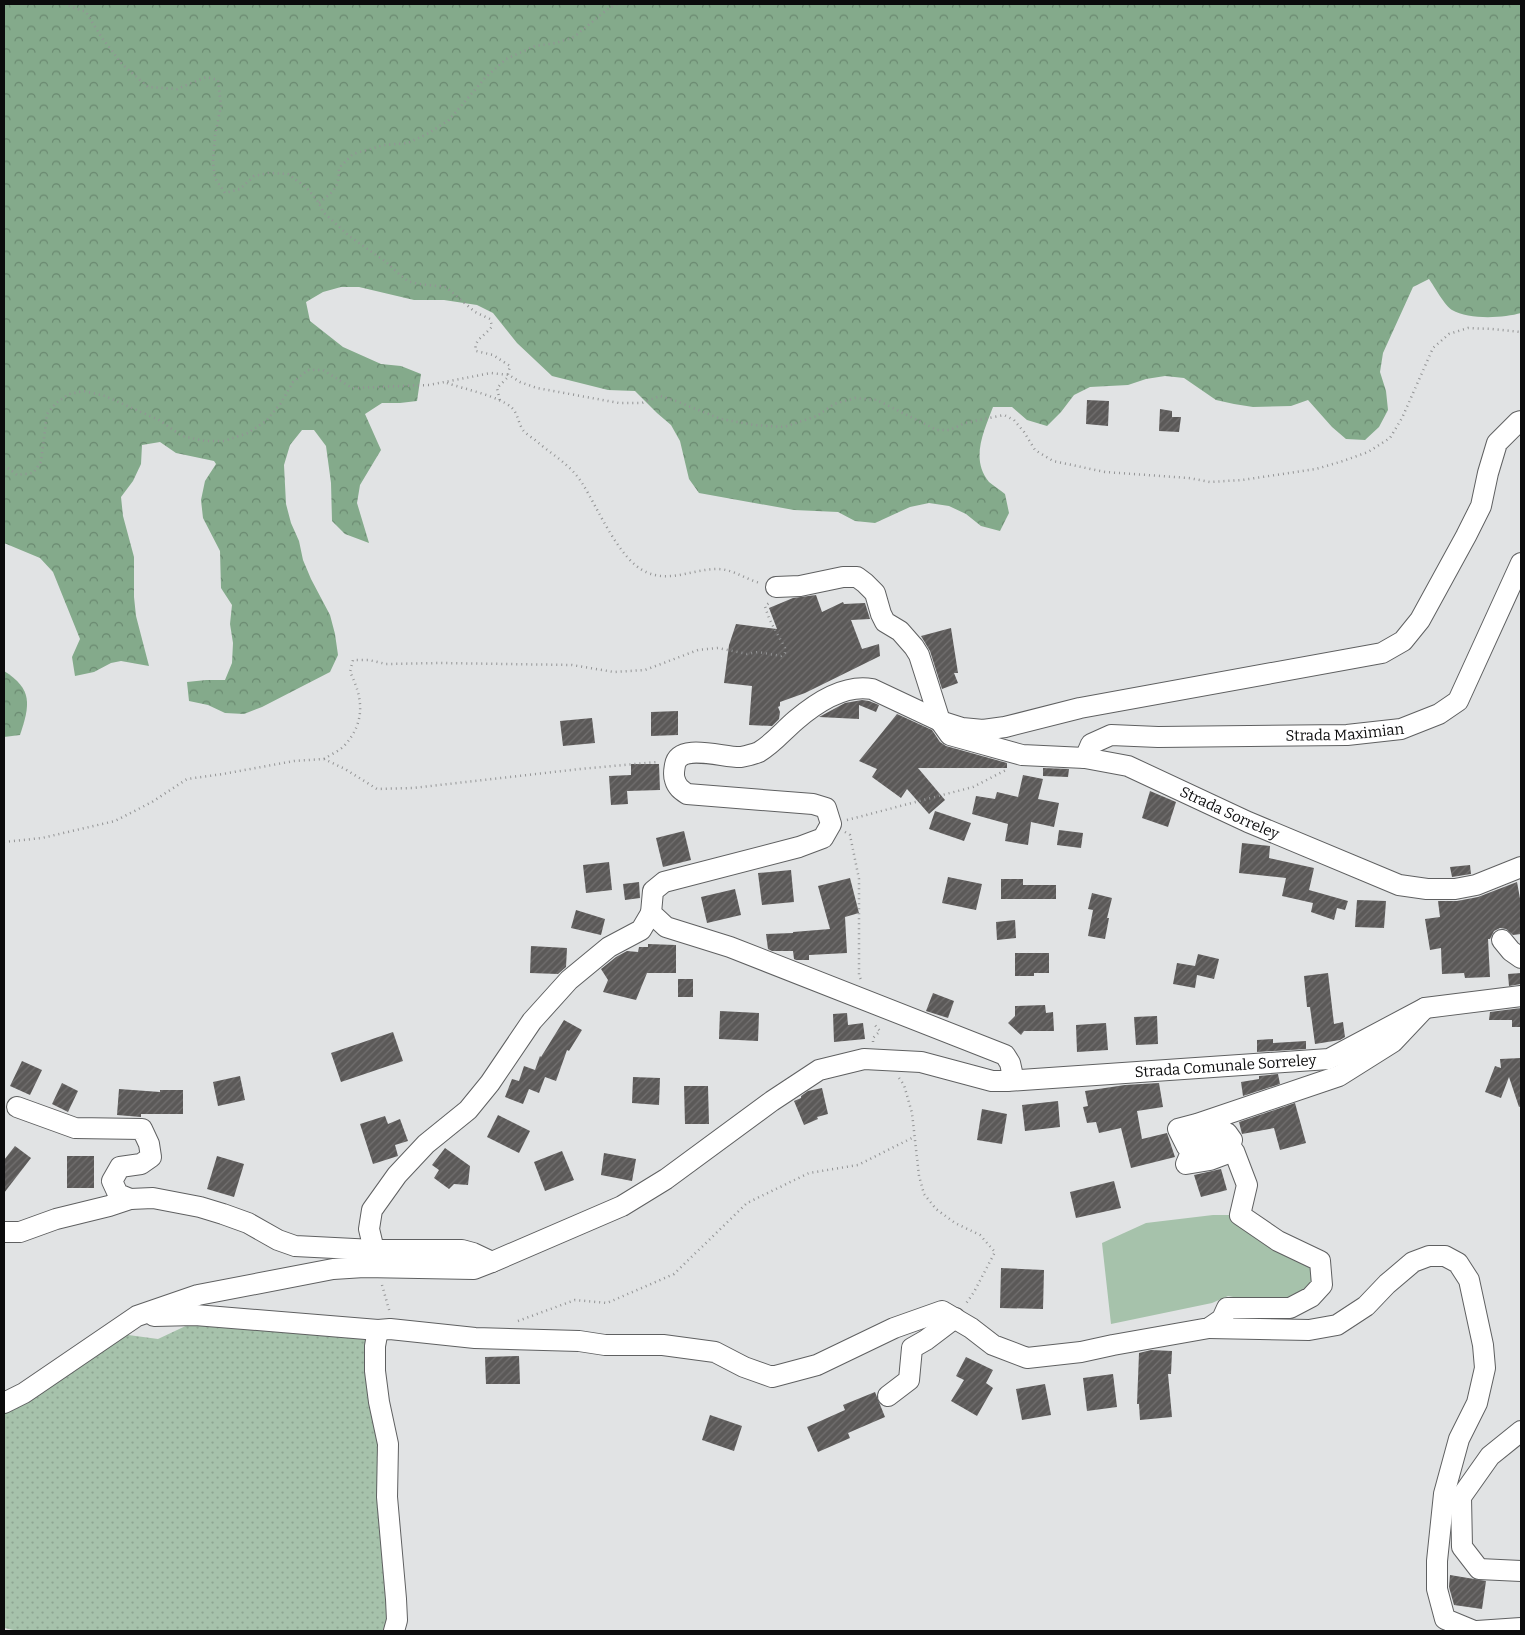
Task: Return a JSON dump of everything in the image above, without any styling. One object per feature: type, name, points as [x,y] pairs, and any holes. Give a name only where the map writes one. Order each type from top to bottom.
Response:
[{"type":"street","points":[[378,1259],[369,1229],[372,1210],[397,1175],[426,1144],[468,1110],[490,1083],[532,1021],[569,980],[609,947],[641,930],[651,913],[653,891],[664,882],[799,847],[824,838],[831,824],[826,808],[813,804],[687,794],[680,789],[673,776],[676,760],[682,754],[692,752],[741,756],[757,753],[776,741],[796,720],[821,702],[852,688],[872,689],[940,721],[962,728],[983,730],[1005,727],[1080,708],[1382,653],[1403,641],[1420,620],[1481,506],[1497,443],[1521,421]]},
{"type":"street","name":"Strada Maximian","points":[[1085,758],[1090,744],[1111,735],[1158,737],[1347,735],[1401,729],[1439,714],[1458,701],[1521,563]]},
{"type":"street","points":[[776,587],[800,586],[843,577],[857,577],[865,582],[875,593],[882,618],[900,631],[919,655],[940,721]]},
{"type":"street","name":"Strada Sorreley","points":[[940,721],[950,735],[1022,755],[1085,758],[1128,766],[1248,822],[1399,885],[1427,889],[1455,889],[1476,885],[1521,867]]},
{"type":"street","points":[[651,913],[666,927],[730,947],[1004,1055],[1010,1063],[1012,1072],[1007,1081]]},
{"type":"street","points":[[1502,940],[1511,951],[1521,958]]},
{"type":"street","name":"Strada Comunale Sorreley","points":[[378,1259],[462,1250],[492,1262],[622,1206],[666,1179],[772,1101],[819,1070],[864,1059],[921,1062],[992,1081],[1329,1059],[1425,1008],[1521,996]]},
{"type":"street","points":[[1209,1328],[1222,1319],[1227,1308],[1290,1308],[1311,1297],[1322,1285],[1320,1261],[1278,1241],[1240,1215],[1247,1185],[1234,1151],[1210,1160],[1186,1164],[1188,1157],[1232,1140],[1227,1133],[1187,1147],[1178,1128],[1197,1124],[1340,1076],[1392,1042],[1425,1008]]},
{"type":"street","points":[[17,1107],[75,1128],[142,1129],[149,1144],[151,1157],[141,1164],[120,1167],[112,1181],[118,1194],[130,1199]]},
{"type":"street","points":[[4,1232],[20,1232],[56,1219],[130,1199],[153,1198],[200,1207],[223,1214],[248,1223],[278,1240],[295,1246],[378,1259]]},
{"type":"street","points":[[137,1316],[196,1315],[475,1338],[579,1341],[605,1345],[663,1345],[715,1352],[744,1367],[772,1377],[817,1365],[894,1328],[942,1311],[993,1345],[1027,1358],[1081,1352],[1209,1328],[1309,1330],[1337,1325],[1366,1306],[1387,1284],[1413,1262],[1430,1256],[1445,1256],[1458,1263],[1470,1280],[1483,1345],[1485,1368],[1477,1403],[1459,1439],[1444,1494],[1437,1561],[1437,1590],[1445,1619],[1475,1631],[1521,1628]]},
{"type":"street","points":[[4,1404],[24,1394],[137,1316],[198,1295],[378,1259]]},
{"type":"street","points":[[888,1396],[909,1380],[912,1348],[955,1318]]},
{"type":"street","points":[[384,1330],[375,1346],[375,1372],[388,1444],[387,1497],[397,1620],[394,1631]]},
{"type":"street","points":[[1521,1431],[1490,1456],[1461,1497],[1462,1547],[1479,1569],[1521,1571]]},
{"type":"path","points":[[64,4],[86,12],[102,38],[122,64],[148,86],[177,89],[206,77],[218,80],[221,106],[215,135],[213,162],[215,178],[225,193],[240,190],[254,176],[288,174],[307,188],[319,203],[323,212],[342,230],[386,262],[408,281],[446,287],[474,312],[490,319],[492,326],[488,333],[477,341],[475,346],[476,351],[493,355],[510,366],[509,375],[504,383],[497,388],[500,401]]},
{"type":"path","points":[[319,203],[334,190],[339,181],[339,168],[352,154],[384,145],[408,143],[430,133],[449,120],[485,78],[506,59],[535,46],[556,43],[574,37],[609,8],[618,4]]},
{"type":"path","points":[[4,465],[17,476],[33,473],[42,462],[47,414],[56,403],[69,394],[84,391],[105,396],[159,420],[182,436],[205,442],[224,441],[248,433],[266,421],[281,403],[293,382],[308,370],[323,370],[352,388],[429,385],[490,373],[509,375],[520,382],[537,388],[619,403],[642,403],[660,396],[721,419],[754,425],[784,427],[817,416],[834,404],[855,398],[877,400],[937,430],[950,430],[965,423],[1004,415],[1014,420],[1035,450],[1053,461],[1105,472],[1189,478],[1210,482],[1242,480],[1316,469],[1368,452],[1390,438],[1402,418],[1434,348],[1449,334],[1468,328],[1521,332]]},
{"type":"path","points":[[4,842],[42,838],[115,821],[152,802],[187,779],[294,761],[324,759],[344,746],[358,725],[361,708],[358,688],[350,672],[353,660],[369,660],[386,664],[572,665],[614,672],[645,670],[698,650],[718,648],[747,654],[758,652],[781,656],[785,653],[785,648],[771,622],[766,606],[776,596],[776,587],[753,581],[731,570],[717,569],[674,577],[658,576],[645,572],[632,562],[620,548],[582,482],[566,463],[542,446],[523,429],[512,407],[500,401],[446,383]]},
{"type":"path","points":[[831,824],[973,787],[1014,766],[1022,755]]},
{"type":"path","points":[[324,759],[345,769],[377,789],[413,788],[676,760]]},
{"type":"path","points":[[831,824],[850,835],[859,879],[859,975],[869,1018],[880,1031],[873,1038],[872,1045],[888,1061],[904,1086],[912,1113],[919,1176],[924,1194],[936,1209],[956,1223],[980,1235],[995,1252],[974,1292],[955,1318]]},
{"type":"path","points":[[510,1322],[575,1300],[606,1303],[674,1274],[747,1203],[809,1173],[858,1165],[914,1137]]},
{"type":"path","points":[[378,1259],[382,1287],[390,1315],[384,1330]]},
{"type":"green space","points":[[4,4],[1521,4],[1521,313],[1496,317],[1477,317],[1459,313],[1449,308],[1429,279],[1413,287],[1383,353],[1380,372],[1386,391],[1388,410],[1379,427],[1365,440],[1346,439],[1332,427],[1308,400],[1291,406],[1253,407],[1234,404],[1216,400],[1184,378],[1165,376],[1146,379],[1128,385],[1090,387],[1074,395],[1047,426],[1027,420],[1012,407],[993,407],[980,445],[980,464],[989,482],[1005,494],[1009,513],[1000,531],[981,526],[966,514],[949,506],[929,503],[910,507],[875,523],[855,521],[838,512],[794,510],[699,493],[689,479],[680,441],[671,425],[635,391],[608,390],[552,376],[517,343],[493,313],[477,305],[444,300],[414,300],[359,287],[341,287],[323,292],[306,302],[310,321],[343,347],[381,364],[401,366],[421,374],[417,401],[382,403],[365,414],[381,450],[360,485],[357,503],[369,543],[345,534],[332,521],[331,483],[326,446],[314,430],[302,430],[290,445],[284,465],[286,504],[291,523],[299,541],[303,560],[330,615],[338,655],[330,672],[262,707],[244,714],[225,713],[208,705],[189,701],[187,682],[225,680],[232,663],[233,643],[230,624],[232,605],[221,588],[220,551],[203,518],[201,500],[205,481],[216,464],[214,461],[176,453],[160,442],[142,445],[141,464],[133,481],[121,497],[123,516],[134,557],[136,616],[149,666],[121,661],[111,663],[94,672],[75,676],[72,657],[80,639],[53,572],[40,558],[4,543]]},
{"type":"green space","points":[[4,671],[20,684],[27,698],[27,706],[20,735],[4,737]]},
{"type":"green space","points":[[1213,1215],[1240,1215],[1320,1261],[1322,1285],[1290,1308],[1228,1296],[1212,1303],[1111,1324],[1102,1243],[1146,1223]]},
{"type":"green space","points":[[192,1323],[365,1336],[368,1340],[377,1419],[391,1631],[18,1631],[4,1628],[4,1412],[121,1334],[158,1339]]},
{"type":"building","points":[[1087,400],[1109,401],[1108,426],[1086,424]]},
{"type":"building","points":[[1160,409],[1172,411],[1172,417],[1181,417],[1179,432],[1159,431]]},
{"type":"building","points":[[816,595],[822,612],[843,602],[844,604],[865,603],[870,619],[851,620],[862,649],[879,644],[880,656],[805,693],[780,702],[778,707],[780,712],[779,719],[772,726],[749,725],[752,686],[724,683],[729,645],[736,624],[777,629],[769,608],[793,598]]},
{"type":"building","points":[[951,628],[958,673],[954,673],[958,683],[942,689],[930,651],[921,636]]},
{"type":"building","points":[[862,700],[879,705],[876,712],[859,705],[859,719],[819,717],[845,703]]},
{"type":"building","points":[[678,711],[678,735],[651,736],[651,712]]},
{"type":"building","points":[[897,714],[932,730],[940,742],[946,746],[1007,763],[1007,768],[918,768],[945,800],[929,814],[907,789],[901,798],[872,777],[877,769],[859,761]]},
{"type":"building","points":[[592,718],[595,743],[563,746],[560,721]]},
{"type":"building","points":[[631,764],[659,764],[660,790],[627,791],[628,804],[611,805],[609,776],[631,775]]},
{"type":"building","points":[[1043,768],[1069,769],[1068,777],[1043,776]]},
{"type":"building","points":[[1023,775],[1043,779],[1038,799],[1059,803],[1054,827],[1031,822],[1028,845],[1005,841],[1008,824],[972,814],[976,796],[995,799],[997,792],[1018,797]]},
{"type":"building","points":[[1150,791],[1176,802],[1168,827],[1142,818]]},
{"type":"building","points":[[935,811],[971,823],[964,841],[929,829]]},
{"type":"building","points":[[1059,830],[1083,833],[1081,848],[1057,845]]},
{"type":"building","points":[[684,831],[691,860],[663,867],[656,838]]},
{"type":"building","points":[[1242,843],[1270,846],[1269,858],[1314,868],[1309,890],[1348,901],[1345,910],[1337,908],[1334,920],[1311,912],[1313,903],[1282,896],[1286,878],[1239,873]]},
{"type":"building","points":[[609,862],[612,890],[586,893],[583,865]]},
{"type":"building","points":[[1470,865],[1471,874],[1452,877],[1450,867]]},
{"type":"building","points":[[791,870],[794,902],[762,905],[758,873]]},
{"type":"building","points":[[948,877],[982,884],[976,910],[942,903]]},
{"type":"building","points":[[850,878],[859,913],[845,917],[847,953],[809,955],[809,960],[796,960],[794,959],[793,951],[772,951],[768,949],[766,934],[830,929],[818,886]]},
{"type":"building","points":[[1001,879],[1023,879],[1023,885],[1056,885],[1056,899],[1001,899]]},
{"type":"building","points":[[639,882],[640,898],[625,900],[623,884]]},
{"type":"building","points":[[1517,882],[1521,904],[1521,934],[1513,935],[1506,929],[1500,928],[1494,931],[1490,939],[1488,939],[1490,977],[1465,978],[1464,973],[1442,974],[1441,948],[1430,950],[1425,919],[1440,917],[1438,901],[1457,901],[1478,897]]},
{"type":"building","points":[[735,889],[741,915],[707,923],[701,897]]},
{"type":"building","points":[[1092,893],[1112,898],[1107,918],[1109,918],[1105,939],[1088,936],[1093,910],[1088,909]]},
{"type":"building","points":[[1357,900],[1386,901],[1384,928],[1355,927]]},
{"type":"building","points":[[576,910],[605,919],[601,935],[571,928]]},
{"type":"building","points":[[1015,920],[1016,938],[997,940],[996,922]]},
{"type":"building","points":[[648,944],[676,945],[676,973],[647,973],[636,1000],[603,992],[608,980],[601,969],[627,951],[638,952],[639,947],[648,947]]},
{"type":"building","points":[[531,946],[567,948],[566,967],[558,974],[530,973]]},
{"type":"building","points":[[1015,953],[1049,953],[1049,973],[1034,973],[1034,976],[1015,976]]},
{"type":"building","points":[[1198,954],[1219,959],[1214,979],[1197,975],[1195,988],[1173,984],[1177,963],[1195,966]]},
{"type":"building","points":[[1328,973],[1334,1024],[1343,1022],[1345,1037],[1340,1040],[1315,1044],[1310,1007],[1307,1007],[1304,976]]},
{"type":"building","points":[[1521,973],[1521,984],[1509,986],[1508,974]]},
{"type":"building","points":[[678,979],[693,979],[693,997],[678,997]]},
{"type":"building","points":[[933,993],[954,1001],[948,1018],[926,1011]]},
{"type":"building","points":[[1045,1005],[1046,1013],[1053,1012],[1054,1031],[1024,1031],[1021,1035],[1008,1023],[1015,1016],[1015,1006]]},
{"type":"building","points":[[1521,1008],[1521,1027],[1512,1027],[1512,1020],[1489,1020],[1490,1012]]},
{"type":"building","points":[[720,1011],[759,1013],[758,1041],[719,1039]]},
{"type":"building","points":[[847,1013],[848,1025],[863,1023],[865,1039],[834,1042],[833,1014]]},
{"type":"building","points":[[1157,1016],[1158,1044],[1136,1045],[1134,1017]]},
{"type":"building","points":[[564,1020],[582,1030],[569,1051],[567,1050],[556,1081],[545,1077],[539,1093],[529,1089],[523,1104],[505,1097],[512,1079],[519,1081],[524,1066],[535,1070],[540,1056]]},
{"type":"building","points":[[1106,1023],[1108,1050],[1077,1052],[1076,1025]]},
{"type":"building","points":[[393,1032],[403,1061],[341,1082],[331,1053]]},
{"type":"building","points":[[1273,1039],[1273,1043],[1306,1041],[1306,1049],[1257,1052],[1257,1040]]},
{"type":"building","points":[[1521,1058],[1521,1106],[1519,1107],[1509,1077],[1501,1098],[1485,1092],[1495,1066],[1501,1068],[1500,1059]]},
{"type":"building","points":[[22,1061],[42,1070],[30,1095],[10,1086]]},
{"type":"building","points":[[1278,1074],[1280,1084],[1243,1096],[1241,1082],[1259,1079],[1259,1076]]},
{"type":"building","points":[[240,1076],[245,1100],[218,1106],[213,1082]]},
{"type":"building","points":[[633,1077],[660,1078],[659,1105],[632,1103]]},
{"type":"building","points":[[62,1083],[78,1091],[68,1112],[52,1104]]},
{"type":"building","points":[[1159,1083],[1163,1107],[1137,1111],[1142,1139],[1167,1133],[1175,1157],[1131,1168],[1121,1128],[1099,1133],[1096,1122],[1087,1123],[1083,1107],[1088,1106],[1085,1091],[1125,1085]]},
{"type":"building","points":[[684,1086],[708,1086],[709,1124],[685,1124]]},
{"type":"building","points":[[822,1088],[828,1114],[817,1117],[818,1119],[804,1125],[794,1101],[801,1098],[808,1091]]},
{"type":"building","points":[[119,1089],[160,1092],[160,1090],[183,1090],[183,1114],[141,1114],[141,1117],[117,1115]]},
{"type":"building","points":[[1058,1101],[1060,1127],[1025,1131],[1022,1105]]},
{"type":"building","points":[[1295,1103],[1306,1143],[1280,1150],[1274,1128],[1242,1134],[1239,1122]]},
{"type":"building","points":[[982,1109],[1007,1114],[1002,1144],[977,1140]]},
{"type":"building","points":[[498,1115],[530,1131],[519,1153],[487,1137]]},
{"type":"building","points":[[385,1116],[388,1124],[400,1119],[408,1141],[395,1145],[398,1156],[373,1164],[360,1124]]},
{"type":"building","points":[[15,1146],[31,1158],[4,1193],[4,1160]]},
{"type":"building","points":[[445,1148],[470,1166],[468,1185],[454,1184],[449,1189],[434,1178],[439,1170],[432,1165]]},
{"type":"building","points":[[562,1151],[574,1180],[545,1191],[534,1162]]},
{"type":"building","points":[[604,1153],[636,1159],[632,1181],[601,1175]]},
{"type":"building","points":[[67,1156],[94,1156],[94,1188],[67,1188]]},
{"type":"building","points":[[217,1156],[244,1164],[234,1197],[207,1189]]},
{"type":"building","points":[[1221,1169],[1227,1190],[1201,1197],[1194,1175]]},
{"type":"building","points":[[1114,1181],[1121,1208],[1076,1218],[1070,1192]]},
{"type":"building","points":[[1001,1268],[1044,1270],[1043,1309],[1000,1308]]},
{"type":"building","points":[[1151,1350],[1172,1351],[1171,1374],[1168,1374],[1172,1417],[1140,1420],[1139,1404],[1137,1404],[1139,1353]]},
{"type":"building","points":[[519,1356],[520,1384],[486,1384],[485,1357]]},
{"type":"building","points":[[966,1357],[993,1370],[986,1383],[993,1388],[977,1416],[951,1401],[964,1380],[956,1376]]},
{"type":"building","points":[[1113,1374],[1117,1407],[1087,1411],[1083,1378]]},
{"type":"building","points":[[1045,1384],[1051,1415],[1022,1420],[1016,1389]]},
{"type":"building","points":[[875,1392],[885,1417],[848,1433],[850,1438],[818,1452],[807,1427],[845,1410],[843,1405]]},
{"type":"building","points":[[710,1415],[742,1426],[734,1451],[702,1440]]},
{"type":"building","points":[[1450,1575],[1486,1581],[1482,1609],[1454,1605],[1449,1587]]}]
